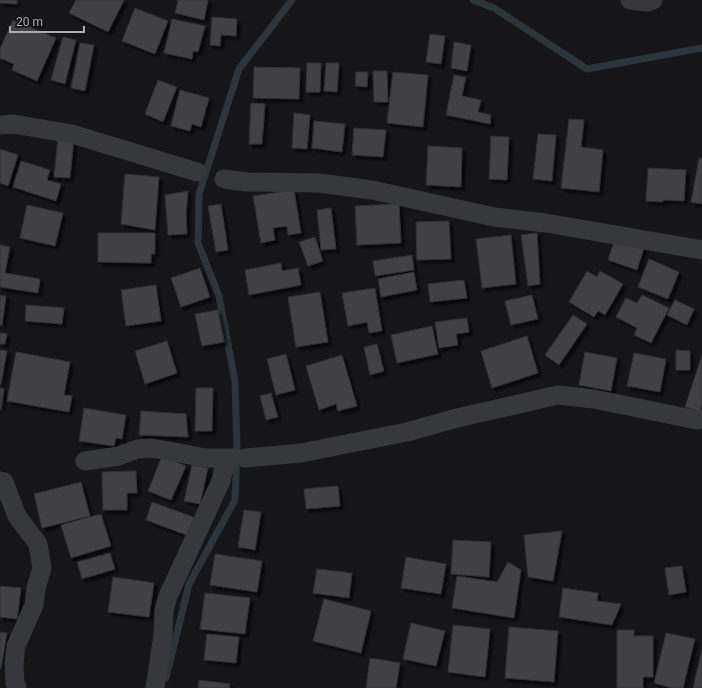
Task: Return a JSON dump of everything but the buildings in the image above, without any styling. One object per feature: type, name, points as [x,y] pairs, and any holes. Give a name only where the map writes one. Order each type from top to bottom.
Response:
[{"type":"street","points":[[630,0],[648,2],[653,0]]},
{"type":"street","points":[[0,125],[13,124],[72,134],[197,172]]},
{"type":"street","points":[[224,179],[246,182],[319,183],[372,190],[494,217],[546,223],[702,250]]},
{"type":"street","points":[[85,461],[119,456],[138,449],[152,448],[206,458],[235,458],[300,453],[407,432],[457,418],[558,395],[594,399],[698,420],[702,419]]},
{"type":"street","points":[[155,688],[163,634],[164,610],[168,596],[188,555],[224,470],[235,458]]},
{"type":"street","points":[[0,481],[4,482],[17,516],[38,544],[42,568],[36,588],[34,605],[16,646],[14,664],[15,683],[17,688]]},
{"type":"waterway","points":[[166,678],[189,584],[235,500],[237,449],[235,382],[219,296],[198,243],[199,194],[239,69],[292,0]]},
{"type":"waterway","points":[[473,0],[494,8],[587,69],[702,48]]}]
